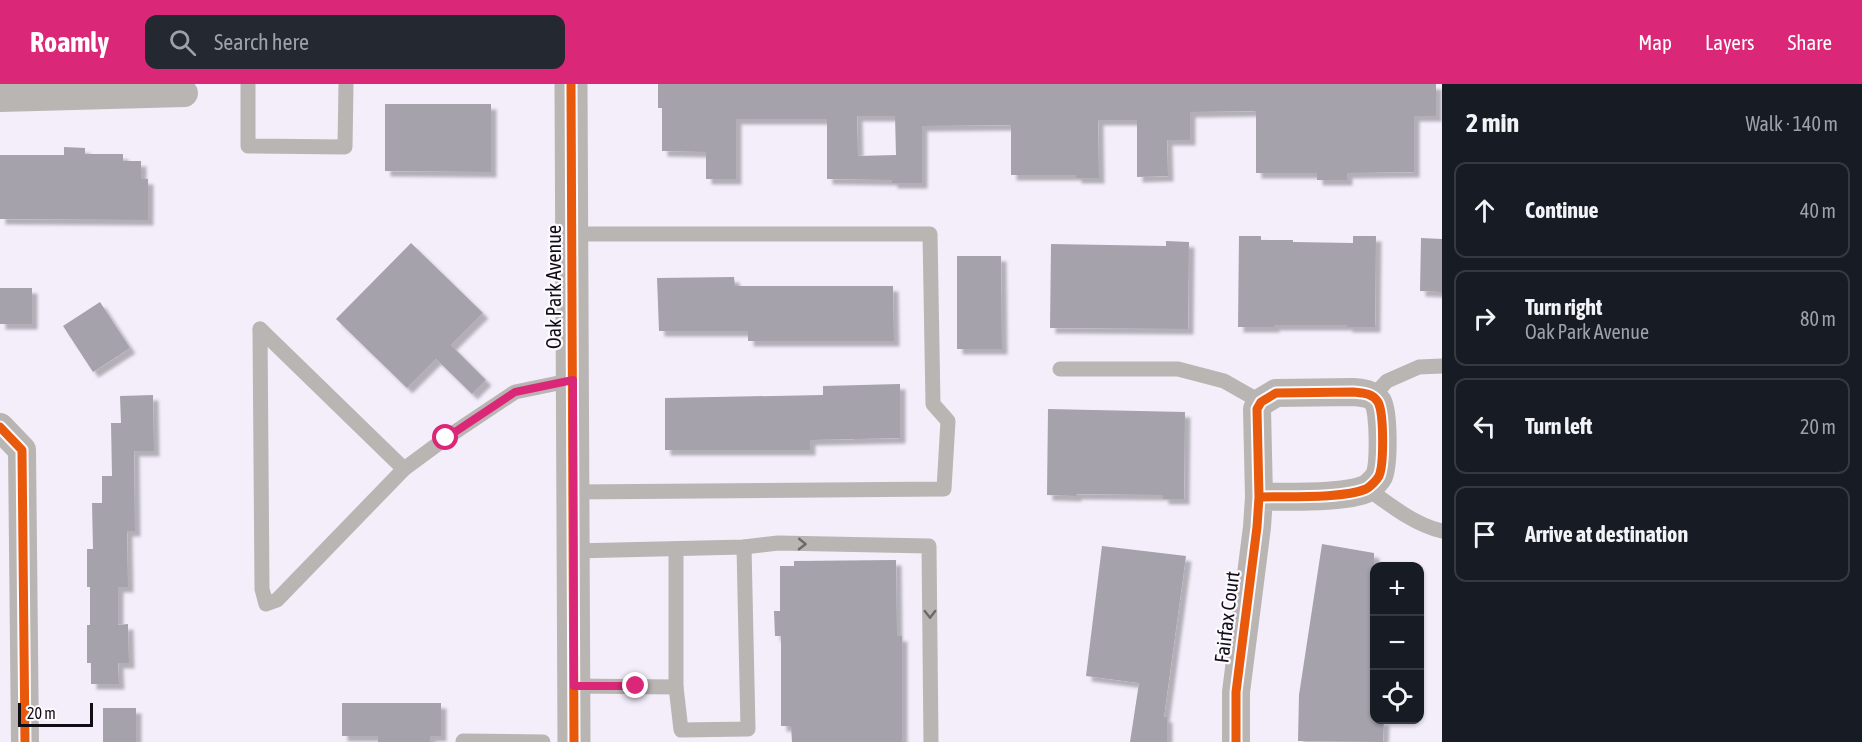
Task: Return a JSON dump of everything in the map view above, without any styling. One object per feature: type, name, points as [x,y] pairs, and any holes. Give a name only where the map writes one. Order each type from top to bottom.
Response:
[{"type":"street","name":"Oak Park Avenue","points":[[571,84],[574,742]]},
{"type":"street","points":[[0,98],[184,93]]},
{"type":"street","points":[[1259,497],[1340,495],[1368,489],[1378,477],[1382,458],[1381,412],[1373,396],[1353,392],[1276,393],[1261,402]]},
{"type":"street","name":"Fairfax Court","points":[[1236,742],[1236,692],[1257,527],[1259,497],[1256,418],[1261,402]]},
{"type":"street","points":[[0,427],[22,450],[26,742]]},
{"type":"lane","points":[[248,84],[248,146],[334,147],[345,147],[346,84]]},
{"type":"lane","points":[[572,234],[930,234],[933,404],[948,421],[944,489],[573,492]]},
{"type":"lane","points":[[404,469],[260,329],[262,589],[266,604],[277,600],[404,469],[446,438],[515,392],[573,380]]},
{"type":"lane","points":[[1373,396],[1387,381],[1419,367],[1442,366]]},
{"type":"lane","points":[[1060,369],[1178,369],[1224,381],[1261,402]]},
{"type":"lane","points":[[1368,489],[1400,511],[1432,529],[1442,531]]},
{"type":"lane","points":[[573,551],[744,547],[778,543],[929,546],[931,742]]},
{"type":"lane","points":[[676,549],[676,687],[681,730],[748,729],[744,547]]},
{"type":"lane","points":[[574,686],[676,687]]},
{"type":"lane","points":[[463,741],[543,742]]},
{"type":"building","points":[[658,84],[1436,84],[1436,116],[1414,116],[1414,172],[1347,173],[1347,180],[1317,180],[1317,173],[1256,173],[1256,111],[1190,112],[1190,140],[1167,140],[1168,176],[1137,177],[1137,120],[1098,120],[1099,178],[1076,178],[1076,175],[1011,175],[1011,125],[922,126],[922,183],[827,179],[827,119],[736,119],[736,179],[706,179],[706,152],[662,151],[662,108],[658,108]],"holes":[[[857,116],[895,116],[896,155],[858,156]]]},
{"type":"building","points":[[385,104],[491,104],[491,172],[385,171]]},
{"type":"building","points":[[64,147],[85,148],[85,154],[123,154],[123,161],[141,161],[141,179],[148,179],[148,220],[0,219],[0,155],[64,155]]},
{"type":"building","points":[[1239,236],[1261,236],[1261,240],[1293,240],[1293,242],[1353,243],[1353,236],[1376,236],[1375,327],[1274,325],[1274,327],[1238,327]]},
{"type":"building","points":[[1421,238],[1442,239],[1442,292],[1420,291]]},
{"type":"building","points":[[1166,241],[1189,242],[1188,329],[1050,328],[1051,244],[1166,246]]},
{"type":"building","points":[[411,243],[483,313],[451,345],[486,380],[472,394],[436,359],[407,388],[336,319]]},
{"type":"building","points":[[957,256],[1001,256],[1002,349],[957,349]]},
{"type":"building","points":[[734,277],[735,286],[893,286],[894,341],[748,341],[748,331],[659,331],[657,278]]},
{"type":"building","points":[[0,288],[32,288],[32,324],[0,324]]},
{"type":"building","points":[[100,302],[130,348],[93,372],[63,326]]},
{"type":"building","points":[[900,384],[900,438],[810,440],[810,450],[665,450],[665,398],[823,395],[823,386]]},
{"type":"building","points":[[153,395],[154,451],[134,451],[135,531],[127,531],[128,587],[118,587],[118,625],[128,624],[129,663],[118,663],[119,684],[91,684],[91,663],[87,663],[90,587],[87,587],[87,549],[93,549],[92,503],[102,503],[102,476],[112,476],[111,423],[121,423],[120,396]]},
{"type":"building","points":[[1048,409],[1185,412],[1184,499],[1163,499],[1163,495],[1047,495]]},
{"type":"building","points":[[1322,544],[1374,553],[1374,562],[1370,562],[1370,724],[1384,724],[1383,742],[1298,741],[1299,695]]},
{"type":"building","points":[[1102,546],[1186,556],[1164,717],[1167,717],[1167,742],[1130,742],[1139,683],[1086,676]]},
{"type":"building","points":[[896,560],[897,636],[902,636],[902,742],[792,742],[791,726],[781,726],[781,636],[775,636],[774,611],[780,611],[780,566],[794,566],[794,561]]},
{"type":"building","points":[[342,703],[441,703],[441,736],[430,736],[430,742],[378,742],[378,736],[342,736]]},
{"type":"building","points":[[103,708],[136,708],[136,742],[103,742]]},
{"type":"cycle path","points":[[571,84],[574,742]]},
{"type":"cycle path","points":[[1236,742],[1236,692],[1259,497],[1257,409],[1261,402],[1276,393],[1353,392],[1367,394],[1376,399],[1381,417],[1382,461],[1379,476],[1369,487],[1356,492],[1329,496],[1259,497]]},
{"type":"cycle path","points":[[0,427],[22,450],[25,742]]},
{"type":"route","points":[[446,438],[515,392],[573,380],[574,686],[636,686]]}]
